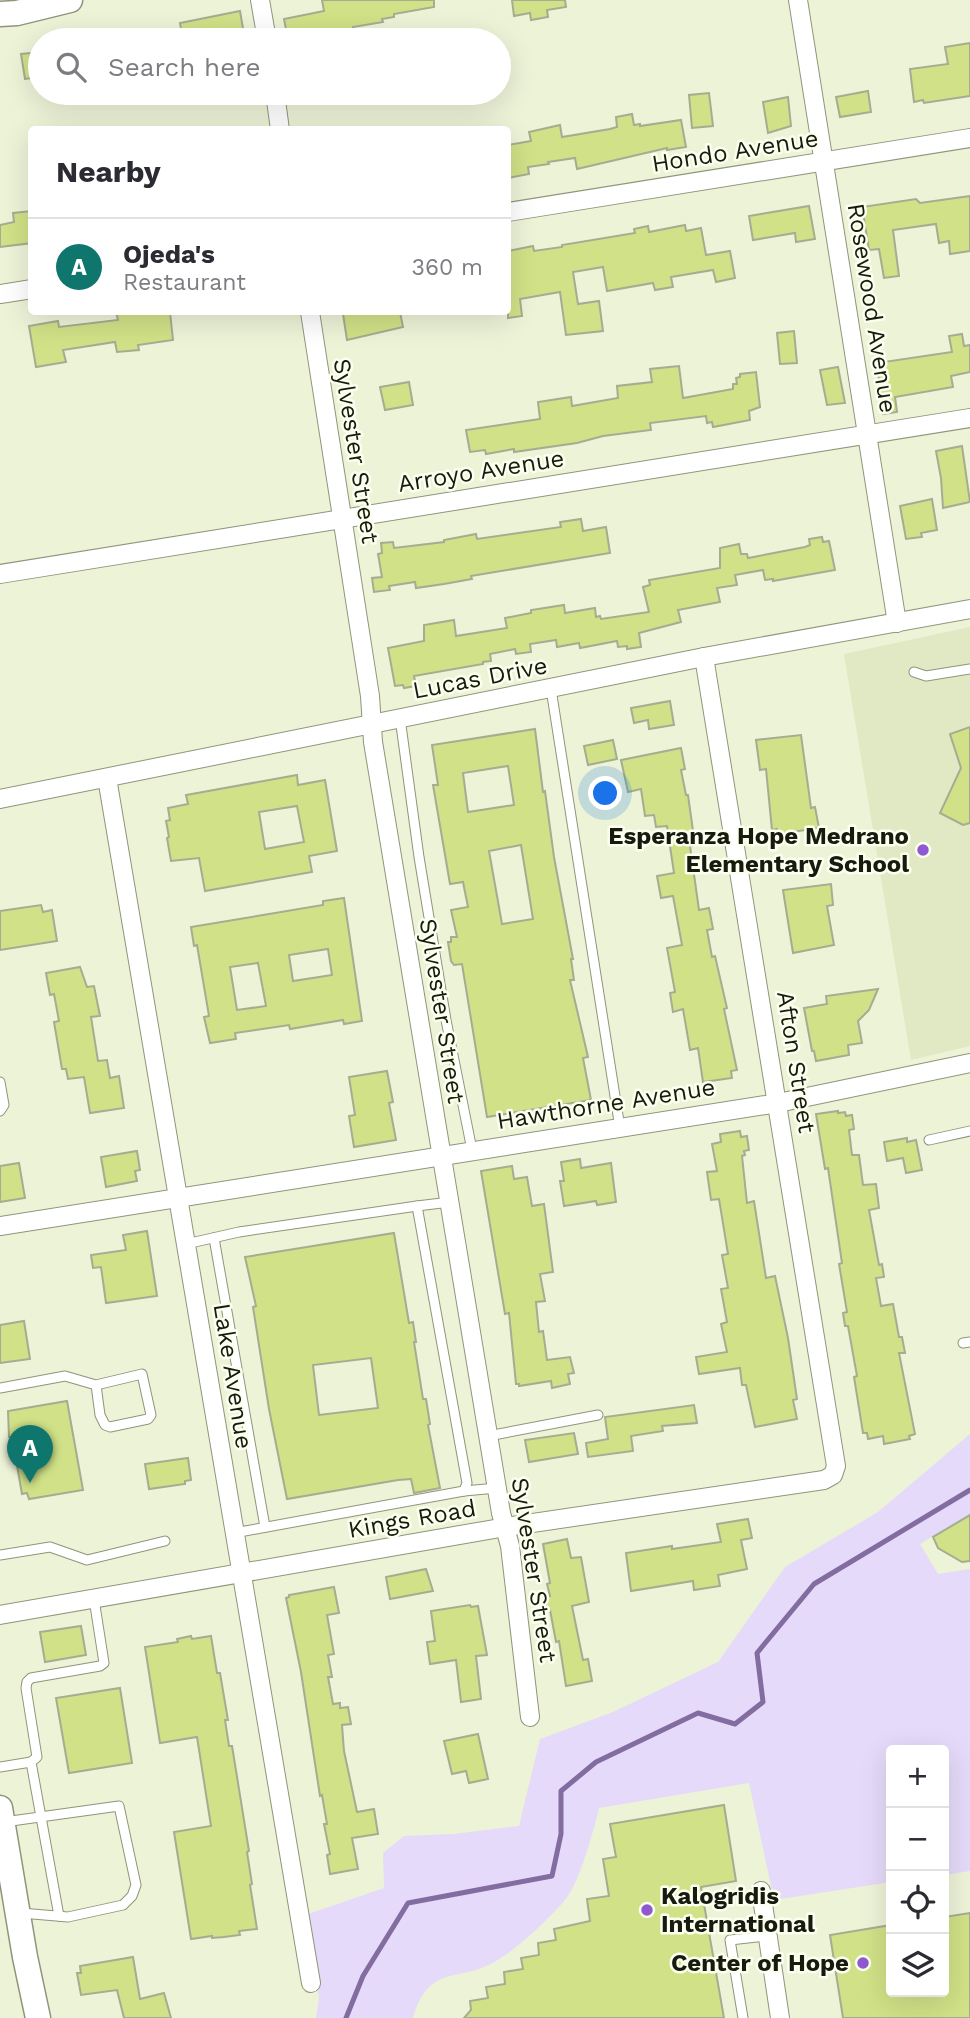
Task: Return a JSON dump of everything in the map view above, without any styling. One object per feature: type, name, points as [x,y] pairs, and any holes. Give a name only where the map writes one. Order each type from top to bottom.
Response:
[{"type":"main road","points":[[0,14],[17,13],[70,0]]},
{"type":"main road","points":[[1,1815],[38,2018]]},
{"type":"street","points":[[260,0],[265,28]]},
{"type":"street","name":"Rosewood Avenue","points":[[798,0],[897,623]]},
{"type":"street","points":[[277,105],[279,126]]},
{"type":"street","name":"Hondo Avenue","points":[[511,212],[970,138]]},
{"type":"street","points":[[0,294],[28,290]]},
{"type":"street","name":"Sylvester Street","points":[[310,315],[370,696],[371,725],[488,1436],[506,1528],[530,1717]]},
{"type":"street","name":"Arroyo Avenue","points":[[0,574],[970,418]]},
{"type":"street","name":"Lucas Drive","points":[[0,799],[704,657],[970,609]]},
{"type":"street","name":"Afton Street","points":[[704,657],[836,1466],[833,1475]]},
{"type":"street","name":"Lake Avenue","points":[[107,778],[311,1983]]},
{"type":"street","name":"Hawthorne Avenue","points":[[0,1226],[778,1102],[970,1063]]},
{"type":"street","name":"Kings Road","points":[[0,1615],[506,1528],[824,1479],[833,1475]]},
{"type":"street","points":[[761,1891],[780,2018]]},
{"type":"lane","points":[[914,672],[926,676],[970,669]]},
{"type":"lane","points":[[551,689],[620,1128]]},
{"type":"lane","points":[[400,718],[419,858],[472,1150]]},
{"type":"lane","points":[[0,1082],[4,1105],[0,1111]]},
{"type":"lane","points":[[929,1140],[970,1133]]},
{"type":"lane","points":[[186,1244],[450,1202]]},
{"type":"lane","points":[[417,1206],[467,1483],[464,1491]]},
{"type":"lane","points":[[214,1238],[265,1527]]},
{"type":"lane","points":[[0,1388],[65,1376],[96,1385],[142,1374],[151,1415],[148,1419],[110,1427],[105,1425],[100,1415],[96,1385]]},
{"type":"lane","points":[[488,1436],[598,1415]]},
{"type":"lane","points":[[234,1533],[464,1491],[497,1488]]},
{"type":"lane","points":[[0,1555],[50,1547],[86,1560],[165,1541]]},
{"type":"lane","points":[[0,1767],[31,1762],[37,1757],[27,1682],[32,1678],[100,1666],[104,1663],[94,1599]]},
{"type":"lane","points":[[31,1762],[59,1916]]},
{"type":"lane","points":[[1,1815],[40,1816],[118,1805],[136,1885],[132,1896],[123,1905],[68,1917],[18,1912]]},
{"type":"lane","points":[[743,2018],[730,1940],[767,1936]]},
{"type":"shaded area","name":"Esperanza Hope Medrano Elementary School","points":[[970,627],[970,1046],[911,1060],[844,654]]},
{"type":"shaded area","points":[[970,1434],[970,1514],[920,1544],[938,1574],[970,1569],[970,1871],[949,1874],[949,1745],[886,1745],[886,1883],[774,1900],[749,1783],[599,1808],[585,1856],[570,1892],[551,1916],[514,1949],[482,1968],[437,1982],[420,2001],[413,2018],[316,2018],[319,1998],[308,1914],[384,1888],[383,1853],[404,1836],[454,1834],[519,1826],[540,1739],[613,1712],[718,1662],[785,1567],[878,1512]]},
{"type":"building","points":[[322,0],[434,0],[434,7],[394,14],[394,17],[382,19],[383,22],[353,28],[286,28],[284,19],[324,11]]},
{"type":"building","points":[[512,0],[565,0],[566,7],[547,10],[548,17],[531,20],[530,13],[514,16]]},
{"type":"building","points":[[240,11],[243,28],[181,28],[180,23]]},
{"type":"building","points":[[970,43],[970,96],[914,102],[910,69],[948,64],[945,47]]},
{"type":"building","points":[[28,53],[28,79],[25,79],[21,54]]},
{"type":"building","points":[[868,91],[871,112],[840,117],[836,97]]},
{"type":"building","points":[[709,93],[713,126],[692,128],[689,95]]},
{"type":"building","points":[[788,97],[791,126],[768,133],[763,102]]},
{"type":"building","points":[[632,114],[634,125],[640,126],[681,120],[686,147],[667,148],[577,169],[575,158],[548,162],[549,164],[528,167],[529,174],[511,177],[511,144],[531,141],[529,132],[560,125],[562,137],[610,129],[617,127],[616,117]]},
{"type":"building","points":[[970,196],[970,251],[950,254],[949,241],[939,243],[936,224],[893,230],[899,276],[884,278],[879,249],[869,250],[862,207],[916,199],[920,203]]},
{"type":"building","points":[[809,206],[815,239],[796,242],[795,233],[753,240],[749,216]]},
{"type":"building","points":[[28,211],[28,244],[0,247],[0,225],[14,222],[13,213]]},
{"type":"building","points":[[685,225],[686,231],[701,228],[706,255],[730,251],[735,278],[716,282],[713,270],[671,277],[673,287],[655,290],[653,283],[607,291],[603,267],[573,272],[578,304],[599,301],[603,331],[566,335],[560,292],[520,299],[522,316],[508,318],[508,315],[511,315],[511,250],[533,246],[534,251],[562,247],[635,233],[634,229],[648,226],[649,232]]},
{"type":"building","points":[[117,315],[170,315],[173,340],[138,345],[139,350],[117,352],[115,342],[63,350],[66,362],[36,367],[29,326],[58,321],[59,327],[118,320]]},
{"type":"building","points":[[343,315],[401,315],[403,327],[347,340]]},
{"type":"building","points":[[794,331],[797,363],[780,364],[777,333]]},
{"type":"building","points":[[962,334],[964,346],[970,345],[970,372],[951,376],[953,387],[895,397],[897,412],[883,414],[877,363],[952,352],[949,336]]},
{"type":"building","points":[[679,366],[683,398],[733,389],[733,384],[737,384],[736,378],[740,377],[740,374],[756,372],[760,407],[749,411],[750,420],[713,427],[712,422],[707,423],[706,416],[650,423],[651,430],[603,436],[577,443],[514,452],[514,449],[486,454],[485,450],[470,452],[466,430],[540,419],[538,402],[571,397],[572,406],[618,398],[617,386],[652,382],[650,369]]},
{"type":"building","points":[[838,367],[845,403],[827,405],[820,370]]},
{"type":"building","points":[[409,382],[413,405],[385,410],[380,387]]},
{"type":"building","points":[[962,446],[970,502],[943,508],[936,451]]},
{"type":"building","points":[[932,499],[937,530],[921,533],[922,537],[906,539],[900,506]]},
{"type":"building","points":[[581,519],[583,531],[606,527],[610,553],[471,576],[472,579],[444,584],[416,588],[415,582],[389,586],[390,590],[374,592],[372,578],[382,577],[378,554],[382,553],[381,543],[393,542],[394,548],[444,542],[476,534],[477,539],[561,527],[560,522]]},
{"type":"building","points":[[822,537],[823,542],[829,541],[835,570],[773,581],[765,580],[763,570],[735,575],[737,585],[717,588],[720,602],[678,610],[681,622],[639,633],[641,647],[618,647],[617,641],[580,648],[579,643],[557,647],[556,640],[530,644],[531,652],[516,654],[515,649],[490,654],[491,661],[483,664],[414,676],[416,686],[395,686],[388,648],[424,641],[424,625],[454,620],[456,636],[507,628],[505,618],[531,613],[531,610],[564,605],[565,613],[595,608],[596,617],[600,616],[601,619],[649,612],[643,587],[650,585],[649,580],[720,568],[720,548],[739,544],[741,554],[747,554],[748,558],[805,547],[810,545],[809,539]]},
{"type":"building","points":[[670,701],[674,725],[649,729],[648,720],[634,723],[631,708]]},
{"type":"building","points":[[970,727],[970,823],[963,825],[940,813],[961,768],[950,734]]},
{"type":"building","points":[[535,729],[543,792],[545,791],[573,959],[574,980],[570,980],[588,1057],[583,1058],[591,1100],[487,1117],[462,964],[454,965],[451,961],[448,942],[451,942],[451,937],[457,937],[451,910],[468,907],[463,882],[450,884],[433,785],[438,785],[432,745]],"holes":[[[508,766],[514,805],[468,812],[463,773]],[[521,845],[533,919],[502,924],[489,851]]]},
{"type":"building","points":[[801,735],[811,808],[815,807],[819,828],[778,834],[777,829],[772,830],[766,769],[760,770],[756,740]]},
{"type":"building","points":[[613,740],[617,759],[588,765],[584,746]]},
{"type":"building","points":[[681,748],[685,769],[681,770],[688,795],[695,845],[690,846],[699,910],[709,908],[713,929],[707,930],[727,1008],[724,1009],[737,1070],[731,1071],[732,1078],[703,1082],[698,1048],[690,1050],[683,1009],[673,1012],[670,993],[675,992],[667,948],[682,945],[673,896],[661,898],[657,876],[674,873],[667,826],[656,827],[654,815],[645,816],[641,789],[628,792],[621,760]]},
{"type":"building","points":[[297,775],[298,785],[325,780],[337,851],[309,856],[312,872],[205,891],[199,858],[171,861],[166,821],[170,820],[168,808],[188,804],[186,795]],"holes":[[[297,806],[304,842],[265,849],[259,812]]]},
{"type":"building","points":[[831,884],[833,905],[827,906],[834,945],[793,953],[783,890]]},
{"type":"building","points":[[344,898],[362,1021],[344,1024],[343,1020],[290,1029],[289,1025],[235,1033],[236,1039],[210,1043],[204,1017],[209,1016],[197,945],[194,946],[191,927],[323,905],[323,901]],"holes":[[[328,949],[332,975],[293,981],[289,955]],[[258,963],[266,1006],[237,1010],[230,967]]]},
{"type":"building","points":[[41,905],[43,912],[52,910],[57,941],[0,950],[0,911]]},
{"type":"building","points":[[80,967],[87,987],[94,986],[100,1016],[91,1017],[98,1061],[107,1060],[110,1078],[119,1076],[124,1108],[90,1113],[84,1077],[68,1079],[66,1069],[62,1069],[54,1022],[59,1021],[54,994],[50,995],[46,973]]},
{"type":"building","points":[[878,989],[869,1010],[858,1021],[862,1043],[848,1045],[849,1055],[816,1061],[804,1008],[827,1004],[826,996]]},
{"type":"building","points":[[387,1071],[393,1102],[389,1103],[396,1140],[354,1147],[349,1116],[355,1115],[349,1077]]},
{"type":"building","points":[[845,1112],[846,1116],[852,1115],[854,1129],[849,1130],[852,1155],[859,1155],[863,1185],[876,1184],[879,1208],[869,1210],[879,1265],[882,1264],[884,1277],[876,1278],[881,1306],[893,1304],[905,1353],[899,1353],[915,1434],[909,1436],[910,1439],[884,1444],[883,1436],[868,1439],[867,1433],[863,1433],[854,1377],[857,1376],[843,1313],[847,1312],[839,1264],[842,1263],[828,1168],[825,1169],[816,1114]]},
{"type":"building","points":[[740,1131],[741,1137],[747,1136],[749,1150],[744,1151],[745,1155],[742,1156],[747,1203],[754,1201],[766,1278],[775,1276],[797,1399],[793,1400],[797,1419],[755,1427],[746,1385],[742,1385],[740,1368],[699,1374],[696,1357],[727,1352],[721,1324],[727,1322],[721,1289],[728,1288],[722,1255],[728,1254],[719,1199],[711,1200],[707,1172],[717,1171],[712,1144],[721,1142],[720,1134]]},
{"type":"building","points":[[907,1138],[907,1142],[916,1140],[922,1170],[906,1173],[903,1158],[887,1161],[884,1142]]},
{"type":"building","points":[[137,1151],[140,1170],[135,1171],[137,1181],[106,1187],[101,1157]]},
{"type":"building","points":[[580,1159],[581,1168],[611,1163],[616,1202],[597,1205],[596,1201],[564,1206],[560,1181],[564,1181],[561,1162]]},
{"type":"building","points":[[19,1163],[25,1198],[0,1202],[0,1166]]},
{"type":"building","points":[[512,1166],[514,1179],[527,1177],[532,1206],[544,1204],[553,1272],[540,1274],[545,1301],[536,1302],[539,1332],[543,1331],[547,1360],[570,1357],[574,1373],[568,1374],[570,1384],[552,1388],[551,1381],[519,1386],[516,1384],[509,1313],[505,1314],[481,1171]]},
{"type":"building","points":[[147,1231],[157,1296],[106,1303],[101,1267],[93,1268],[91,1255],[126,1250],[123,1235]]},
{"type":"building","points":[[394,1233],[409,1323],[413,1322],[423,1399],[426,1399],[440,1488],[414,1493],[411,1479],[287,1499],[269,1409],[253,1307],[256,1306],[245,1257]],"holes":[[[371,1358],[378,1408],[319,1415],[313,1365]]]},
{"type":"building","points":[[24,1321],[30,1359],[0,1363],[0,1325]]},
{"type":"building","points":[[67,1401],[83,1490],[29,1499],[27,1493],[22,1494],[12,1437],[9,1437],[8,1411]]},
{"type":"building","points":[[694,1405],[697,1423],[662,1426],[663,1431],[631,1436],[633,1451],[588,1457],[586,1443],[608,1439],[605,1417]]},
{"type":"building","points":[[574,1433],[578,1454],[529,1462],[525,1440]]},
{"type":"building","points":[[188,1458],[191,1480],[185,1481],[185,1484],[149,1489],[145,1464]]},
{"type":"building","points":[[970,1515],[970,1561],[962,1562],[938,1548],[933,1537]]},
{"type":"building","points":[[748,1519],[752,1538],[741,1540],[747,1569],[718,1575],[720,1586],[694,1590],[693,1581],[631,1591],[626,1553],[721,1542],[717,1524]]},
{"type":"building","points":[[567,1539],[571,1558],[581,1557],[589,1602],[572,1606],[583,1660],[588,1659],[592,1681],[566,1686],[559,1641],[556,1642],[550,1610],[547,1610],[544,1597],[550,1596],[547,1584],[550,1583],[543,1544]]},
{"type":"building","points":[[426,1569],[433,1591],[390,1599],[386,1577]]},
{"type":"building","points":[[334,1587],[339,1613],[327,1615],[334,1654],[328,1655],[332,1677],[328,1677],[333,1704],[340,1703],[340,1708],[348,1707],[351,1724],[342,1725],[344,1751],[357,1812],[374,1809],[378,1834],[352,1838],[358,1869],[330,1874],[327,1855],[330,1854],[324,1824],[327,1824],[286,1598],[289,1595]]},
{"type":"building","points":[[478,1606],[487,1655],[476,1656],[481,1699],[461,1702],[456,1660],[430,1664],[427,1642],[435,1641],[431,1611]]},
{"type":"building","points":[[81,1626],[86,1655],[45,1662],[40,1632]]},
{"type":"building","points":[[191,1636],[192,1639],[211,1636],[217,1673],[220,1673],[228,1720],[225,1720],[229,1746],[232,1746],[249,1851],[250,1885],[257,1929],[239,1931],[240,1935],[191,1939],[174,1832],[211,1826],[197,1737],[160,1743],[145,1647],[178,1642],[177,1639]]},
{"type":"building","points":[[120,1688],[132,1763],[69,1773],[56,1698]]},
{"type":"building","points":[[478,1734],[488,1779],[469,1783],[466,1771],[452,1774],[444,1741]]},
{"type":"building","name":"Kalogridis International","points":[[724,1805],[736,1881],[701,1887],[724,2018],[464,2018],[471,2010],[470,2001],[488,1998],[486,1987],[505,1984],[504,1972],[523,1969],[521,1958],[539,1955],[538,1943],[556,1940],[554,1929],[590,1921],[587,1899],[609,1896],[603,1859],[616,1857],[610,1824]]},
{"type":"building","name":"Center of Hope","points":[[970,1913],[970,2018],[843,2018],[830,1935],[886,1926],[886,1997],[949,1997],[949,1916]]},
{"type":"building","points":[[133,1957],[140,1999],[164,1993],[171,2018],[124,2018],[117,1990],[81,1995],[77,1973],[81,1973],[80,1966]]},
{"type":"waterway","points":[[346,2018],[363,1976],[408,1903],[552,1876],[561,1834],[561,1791],[596,1762],[698,1713],[735,1724],[763,1702],[757,1653],[814,1584],[970,1490]]},
{"type":"place","name":"Esperanza Hope Medrano Elementary School","points":[[923,850]]},
{"type":"place","name":"Ojeda's","points":[[30,1483]]},
{"type":"place","name":"Kalogridis International","points":[[647,1910]]},
{"type":"place","name":"Center of Hope","points":[[863,1963]]}]
